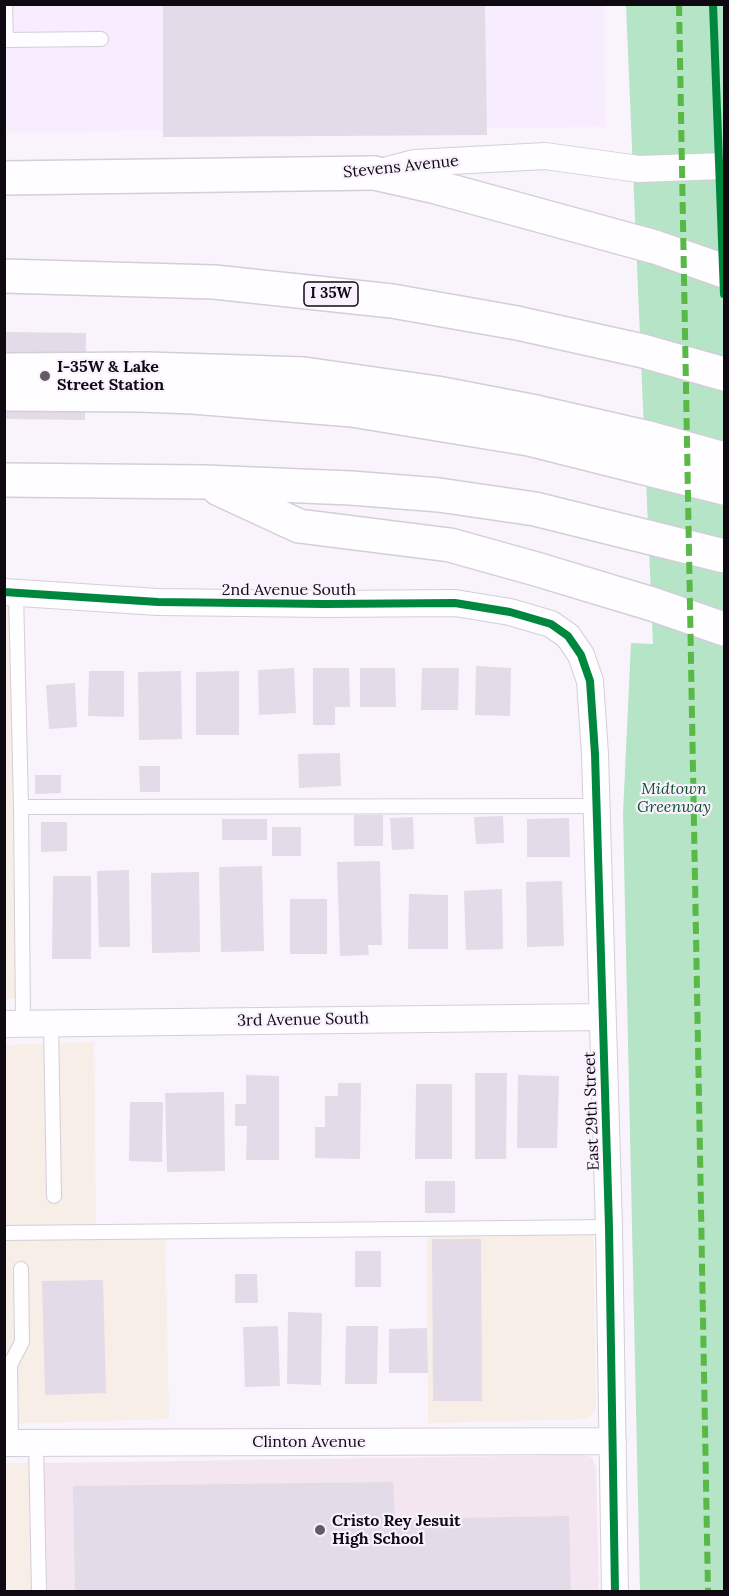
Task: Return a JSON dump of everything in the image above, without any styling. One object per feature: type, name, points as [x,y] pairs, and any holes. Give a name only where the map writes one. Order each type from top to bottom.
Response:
[{"type":"main road","name":"Stevens Avenue","points":[[4,178],[374,173]]},
{"type":"main road","points":[[374,173],[655,247],[724,272]]},
{"type":"main road","name":"I 35W","points":[[10,276],[214,282],[392,301],[517,323],[643,351],[724,374]]},
{"type":"main road","points":[[9,382],[148,369],[304,374],[437,393],[536,412],[645,437],[724,459]]},
{"type":"main road","points":[[9,382],[352,410],[530,439],[724,488]]},
{"type":"main road","points":[[8,480],[204,482],[351,488],[439,495],[535,509],[724,556]]},
{"type":"main road","points":[[204,482],[299,526],[450,545],[652,604],[724,629]]},
{"type":"street","name":"Stevens Avenue","points":[[374,173],[414,163],[545,156],[639,169],[724,166]]},
{"type":"street","name":"2nd Avenue South","points":[[10,592],[158,602],[455,603],[510,612],[551,624],[568,636]]},
{"type":"street","name":"East 29th Street","points":[[568,636],[581,655],[590,681],[594,744],[609,1227],[615,1592]]},
{"type":"street","name":"3rd Avenue South","points":[[14,1024],[602,1017]]},
{"type":"street","name":"Clinton Avenue","points":[[8,1443],[612,1441]]},
{"type":"lane","points":[[5,4],[5,40],[101,39]]},
{"type":"lane","points":[[10,592],[21,807],[14,1024]]},
{"type":"lane","points":[[21,807],[596,806]]},
{"type":"lane","points":[[51,1023],[54,1196]]},
{"type":"lane","points":[[4,1233],[609,1227]]},
{"type":"lane","points":[[8,1443],[10,1365],[22,1342],[21,1269]]},
{"type":"lane","points":[[36,1442],[39,1592]]},
{"type":"shaded area","points":[[13,4],[604,5],[605,127],[14,132],[5,130],[4,22],[13,22]]},
{"type":"shaded area","points":[[4,606],[16,606],[21,999],[4,999]]},
{"type":"shaded area","points":[[94,1042],[96,1227],[165,1229],[169,1419],[5,1424],[4,1045]]},
{"type":"shaded area","points":[[593,1230],[596,1408],[588,1419],[428,1423],[427,1231]]},
{"type":"shaded area","name":"Cristo Rey Jesuit High School","points":[[582,1455],[592,1457],[596,1468],[599,1591],[42,1591],[40,1463]]},
{"type":"shaded area","points":[[4,1463],[40,1463],[42,1591],[5,1591]]},
{"type":"green space","name":"Midtown Greenway","points":[[626,5],[724,5],[724,1591],[640,1591],[623,814],[631,643],[653,644]]},
{"type":"building","points":[[163,4],[485,4],[487,135],[163,137]]},
{"type":"building","name":"I-35W & Lake Street Station","points":[[5,332],[86,333],[85,420],[5,419]]},
{"type":"building","points":[[476,666],[511,668],[510,716],[475,715]]},
{"type":"building","points":[[294,668],[296,713],[259,715],[258,670]]},
{"type":"building","points":[[313,668],[349,668],[350,707],[335,707],[335,725],[313,725]]},
{"type":"building","points":[[360,668],[395,668],[396,707],[360,707]]},
{"type":"building","points":[[422,668],[459,668],[458,710],[421,710]]},
{"type":"building","points":[[89,671],[124,671],[124,717],[88,716]]},
{"type":"building","points":[[181,671],[182,739],[139,740],[138,672]]},
{"type":"building","points":[[239,671],[239,735],[196,735],[196,672]]},
{"type":"building","points":[[75,683],[77,727],[49,729],[46,685]]},
{"type":"building","points":[[340,753],[341,786],[299,788],[298,754]]},
{"type":"building","points":[[139,766],[160,766],[160,792],[140,792]]},
{"type":"building","points":[[35,775],[61,775],[61,793],[35,794]]},
{"type":"building","points":[[354,815],[383,815],[383,846],[354,846]]},
{"type":"building","points":[[503,816],[504,843],[476,844],[474,817]]},
{"type":"building","points":[[413,817],[414,849],[392,850],[390,818]]},
{"type":"building","points":[[569,818],[570,857],[527,857],[527,819]]},
{"type":"building","points":[[222,819],[267,819],[267,840],[222,840]]},
{"type":"building","points":[[41,822],[67,822],[67,851],[41,852]]},
{"type":"building","points":[[272,827],[301,827],[301,856],[272,856]]},
{"type":"building","points":[[380,861],[382,945],[368,945],[369,955],[340,956],[337,862]]},
{"type":"building","points":[[262,866],[264,951],[221,952],[219,867]]},
{"type":"building","points":[[129,870],[130,947],[99,947],[97,871]]},
{"type":"building","points":[[199,872],[200,952],[152,953],[151,873]]},
{"type":"building","points":[[53,876],[91,876],[91,959],[52,959]]},
{"type":"building","points":[[562,881],[564,946],[527,947],[526,882]]},
{"type":"building","points":[[502,889],[503,949],[466,950],[464,891]]},
{"type":"building","points":[[409,894],[448,895],[448,949],[408,949]]},
{"type":"building","points":[[290,899],[327,899],[327,954],[290,954]]},
{"type":"building","points":[[475,1073],[507,1073],[506,1159],[475,1159]]},
{"type":"building","points":[[246,1075],[279,1076],[279,1160],[246,1160],[247,1126],[235,1126],[235,1104],[246,1104]]},
{"type":"building","points":[[518,1075],[559,1076],[557,1148],[517,1148]]},
{"type":"building","points":[[338,1083],[361,1083],[360,1159],[315,1158],[315,1127],[325,1127],[325,1096],[338,1096]]},
{"type":"building","points":[[416,1084],[452,1084],[452,1159],[415,1159]]},
{"type":"building","points":[[224,1092],[225,1171],[167,1172],[165,1093]]},
{"type":"building","points":[[130,1102],[163,1102],[162,1162],[129,1161]]},
{"type":"building","points":[[425,1181],[455,1181],[455,1213],[425,1213]]},
{"type":"building","points":[[432,1239],[481,1239],[482,1401],[433,1401]]},
{"type":"building","points":[[355,1251],[381,1251],[381,1287],[355,1287]]},
{"type":"building","points":[[235,1274],[257,1274],[258,1303],[235,1303]]},
{"type":"building","points":[[103,1280],[106,1393],[45,1395],[42,1281]]},
{"type":"building","points":[[288,1312],[322,1313],[321,1385],[287,1384]]},
{"type":"building","points":[[278,1326],[280,1386],[245,1387],[243,1327]]},
{"type":"building","points":[[346,1326],[378,1326],[377,1384],[345,1384]]},
{"type":"building","points":[[427,1328],[428,1373],[389,1373],[389,1329]]},
{"type":"building","name":"Cristo Rey Jesuit High School","points":[[393,1482],[395,1519],[569,1516],[571,1592],[75,1592],[73,1486]]},
{"type":"marked path","points":[[679,4],[708,1592]]},
{"type":"cycle path","points":[[713,4],[724,294]]},
{"type":"cycle path","points":[[4,592],[158,602],[455,603],[510,612],[551,624],[568,636],[581,655],[590,681],[595,754],[609,1227],[615,1592]]},
{"type":"place","name":"I-35W & Lake Street Station","points":[[45,376]]},
{"type":"place","name":"Cristo Rey Jesuit High School","points":[[320,1530]]}]
